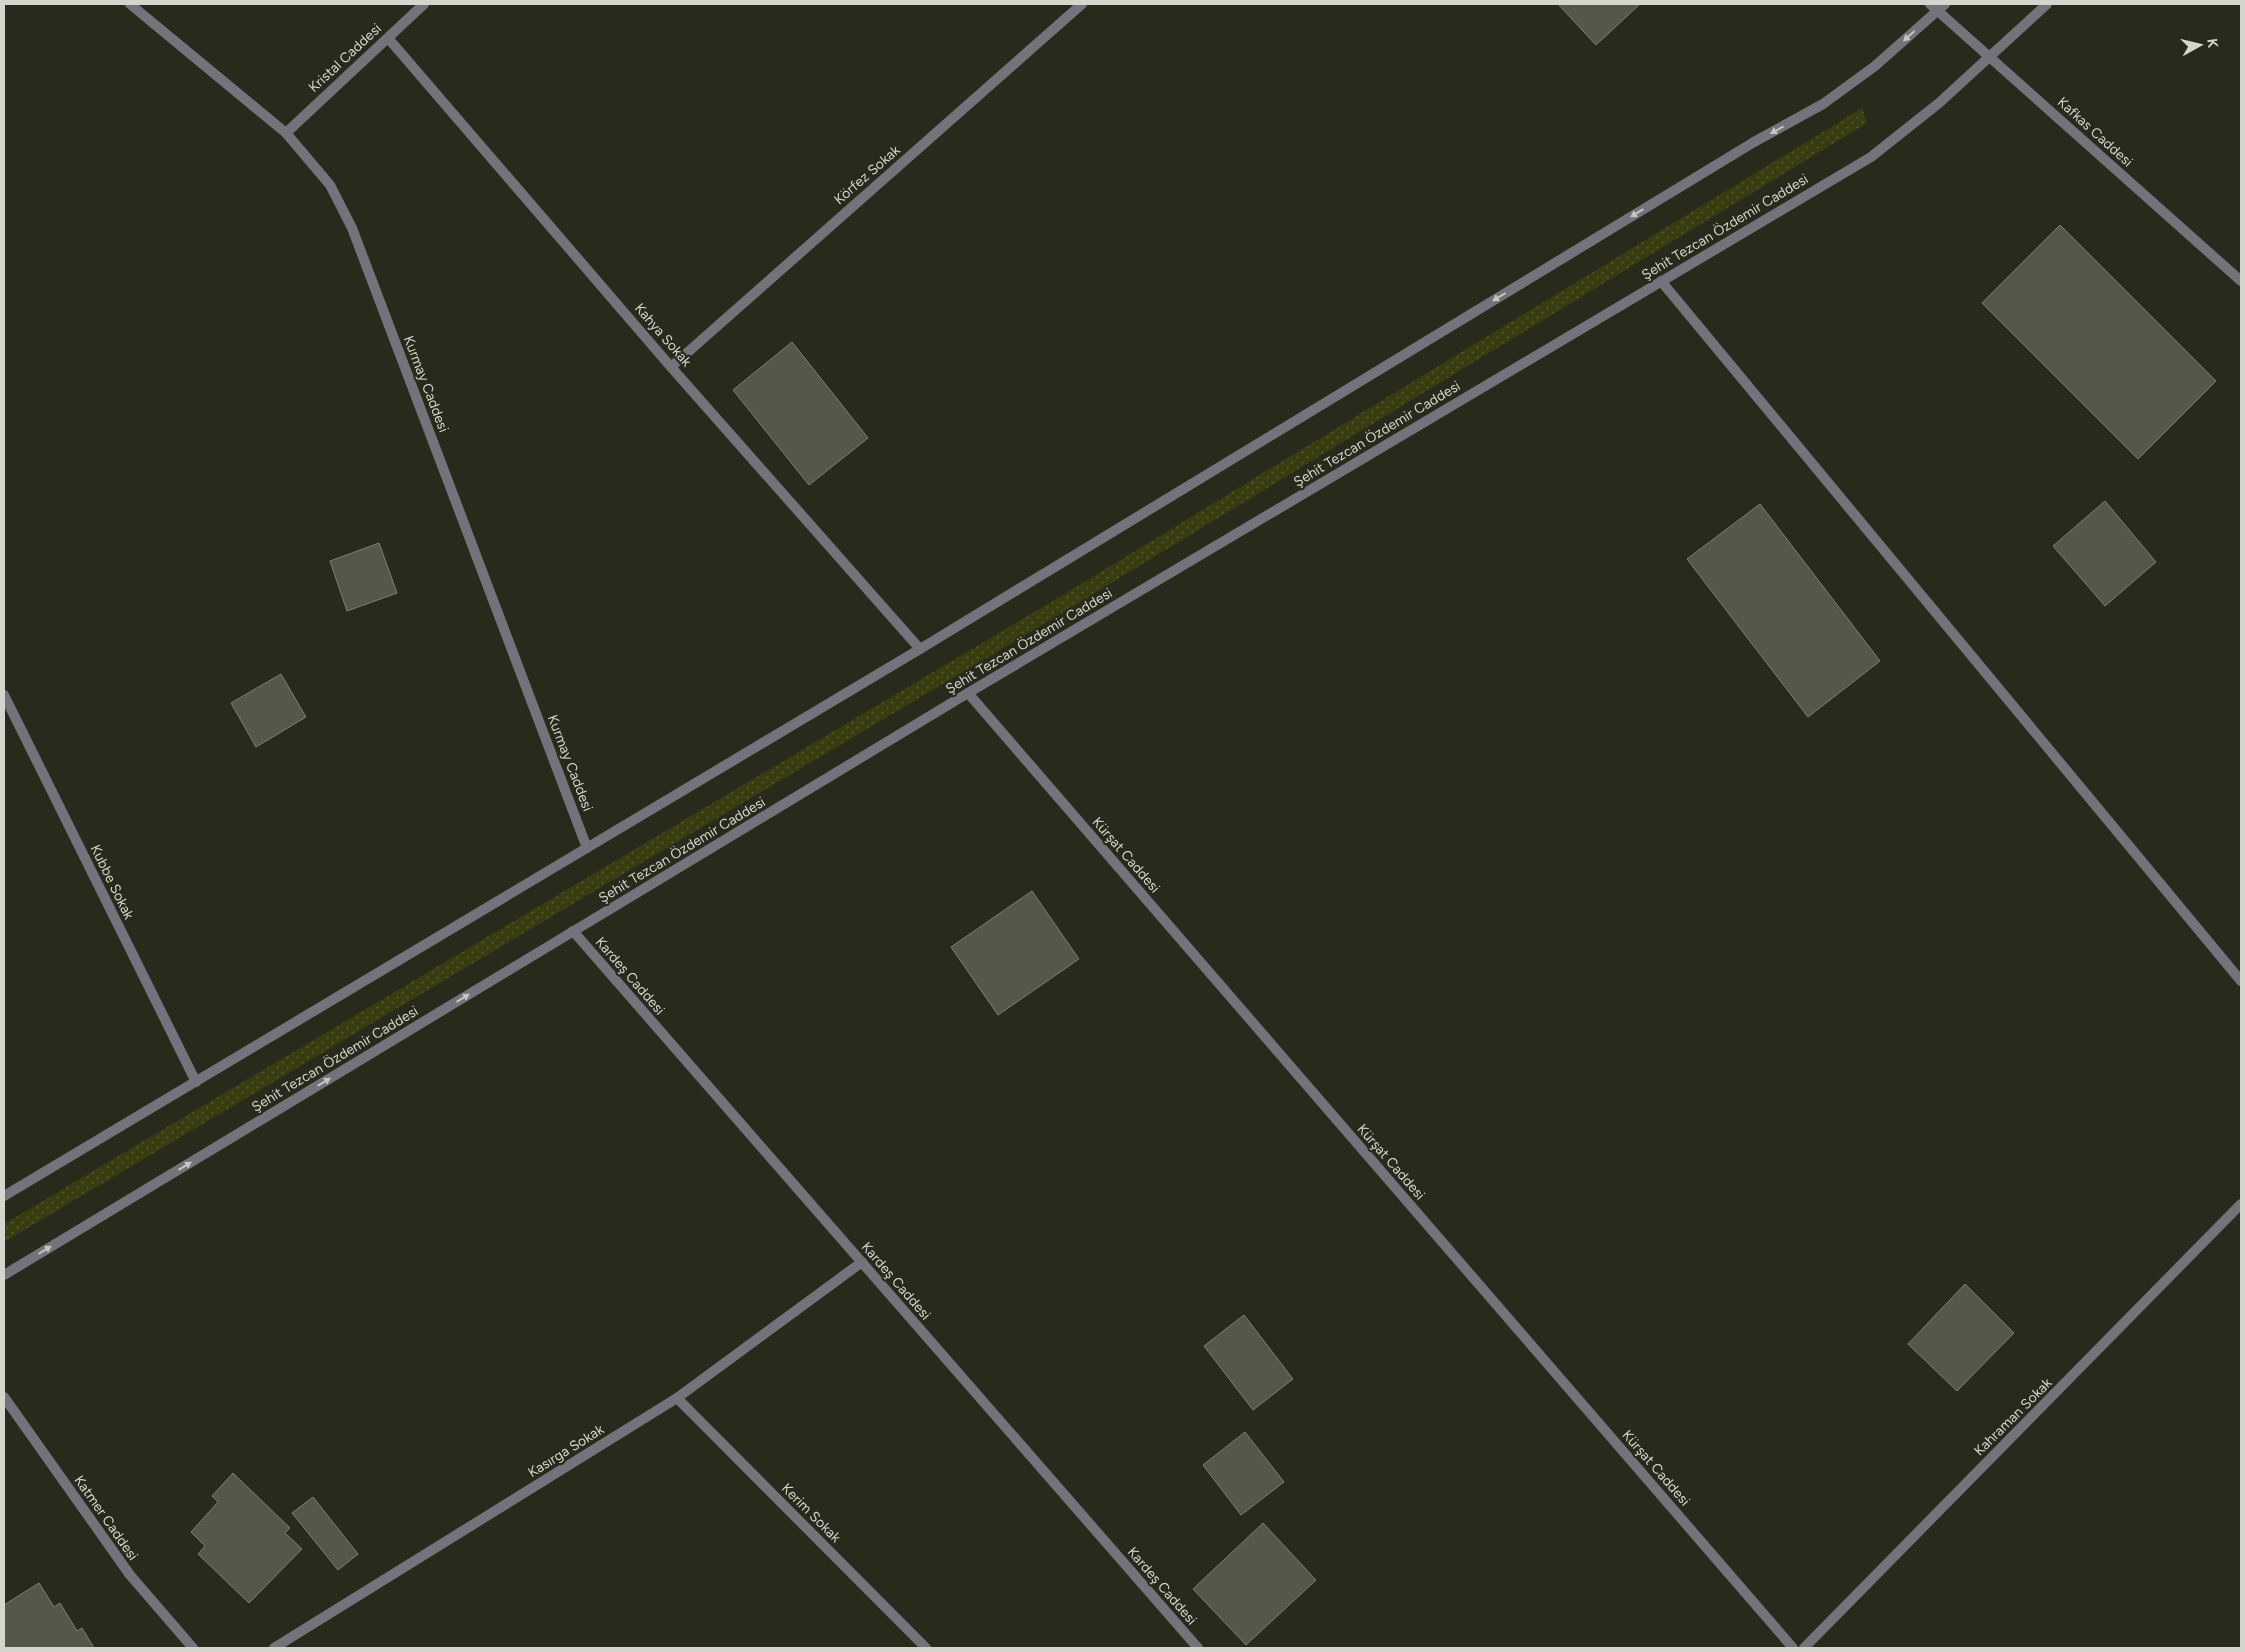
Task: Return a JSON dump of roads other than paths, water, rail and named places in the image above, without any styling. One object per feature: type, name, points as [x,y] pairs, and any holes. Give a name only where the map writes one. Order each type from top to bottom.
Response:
[{"type":"street","name":"Kurmay Caddesi","points":[[130,4],[286,133],[330,185],[352,228],[587,848]]},
{"type":"street","name":"Kristal Caddesi","points":[[286,133],[424,4]]},
{"type":"street","name":"Körfez Sokak","points":[[671,366],[1082,4]]},
{"type":"street","name":"Şehit Tezcan Özdemir Caddesi","points":[[4,1275],[968,693],[1871,157],[1939,103],[2047,4]]},
{"type":"street","name":"Kafkas Caddesi","points":[[1938,6],[1990,57],[2241,281]]},
{"type":"street","points":[[4,1196],[920,649],[1754,142],[1823,104],[1875,66],[1938,6]]},
{"type":"street","name":"Kahya Sokak","points":[[388,38],[671,366],[920,649]]},
{"type":"street","points":[[1662,282],[2241,982]]},
{"type":"street","name":"Kürşat Caddesi","points":[[968,693],[1793,1648]]},
{"type":"street","name":"Kubbe Sokak","points":[[4,695],[196,1082]]},
{"type":"street","name":"Kardeş Caddesi","points":[[574,931],[1198,1648]]},
{"type":"street","name":"Kahraman Sokak","points":[[1804,1648],[2241,1204]]},
{"type":"street","name":"Kasırga Sokak","points":[[274,1648],[677,1398],[862,1262]]},
{"type":"street","name":"Katmer Caddesi","points":[[4,1397],[130,1574],[193,1648]]},
{"type":"street","name":"Kerim Sokak","points":[[677,1398],[926,1648]]}]
